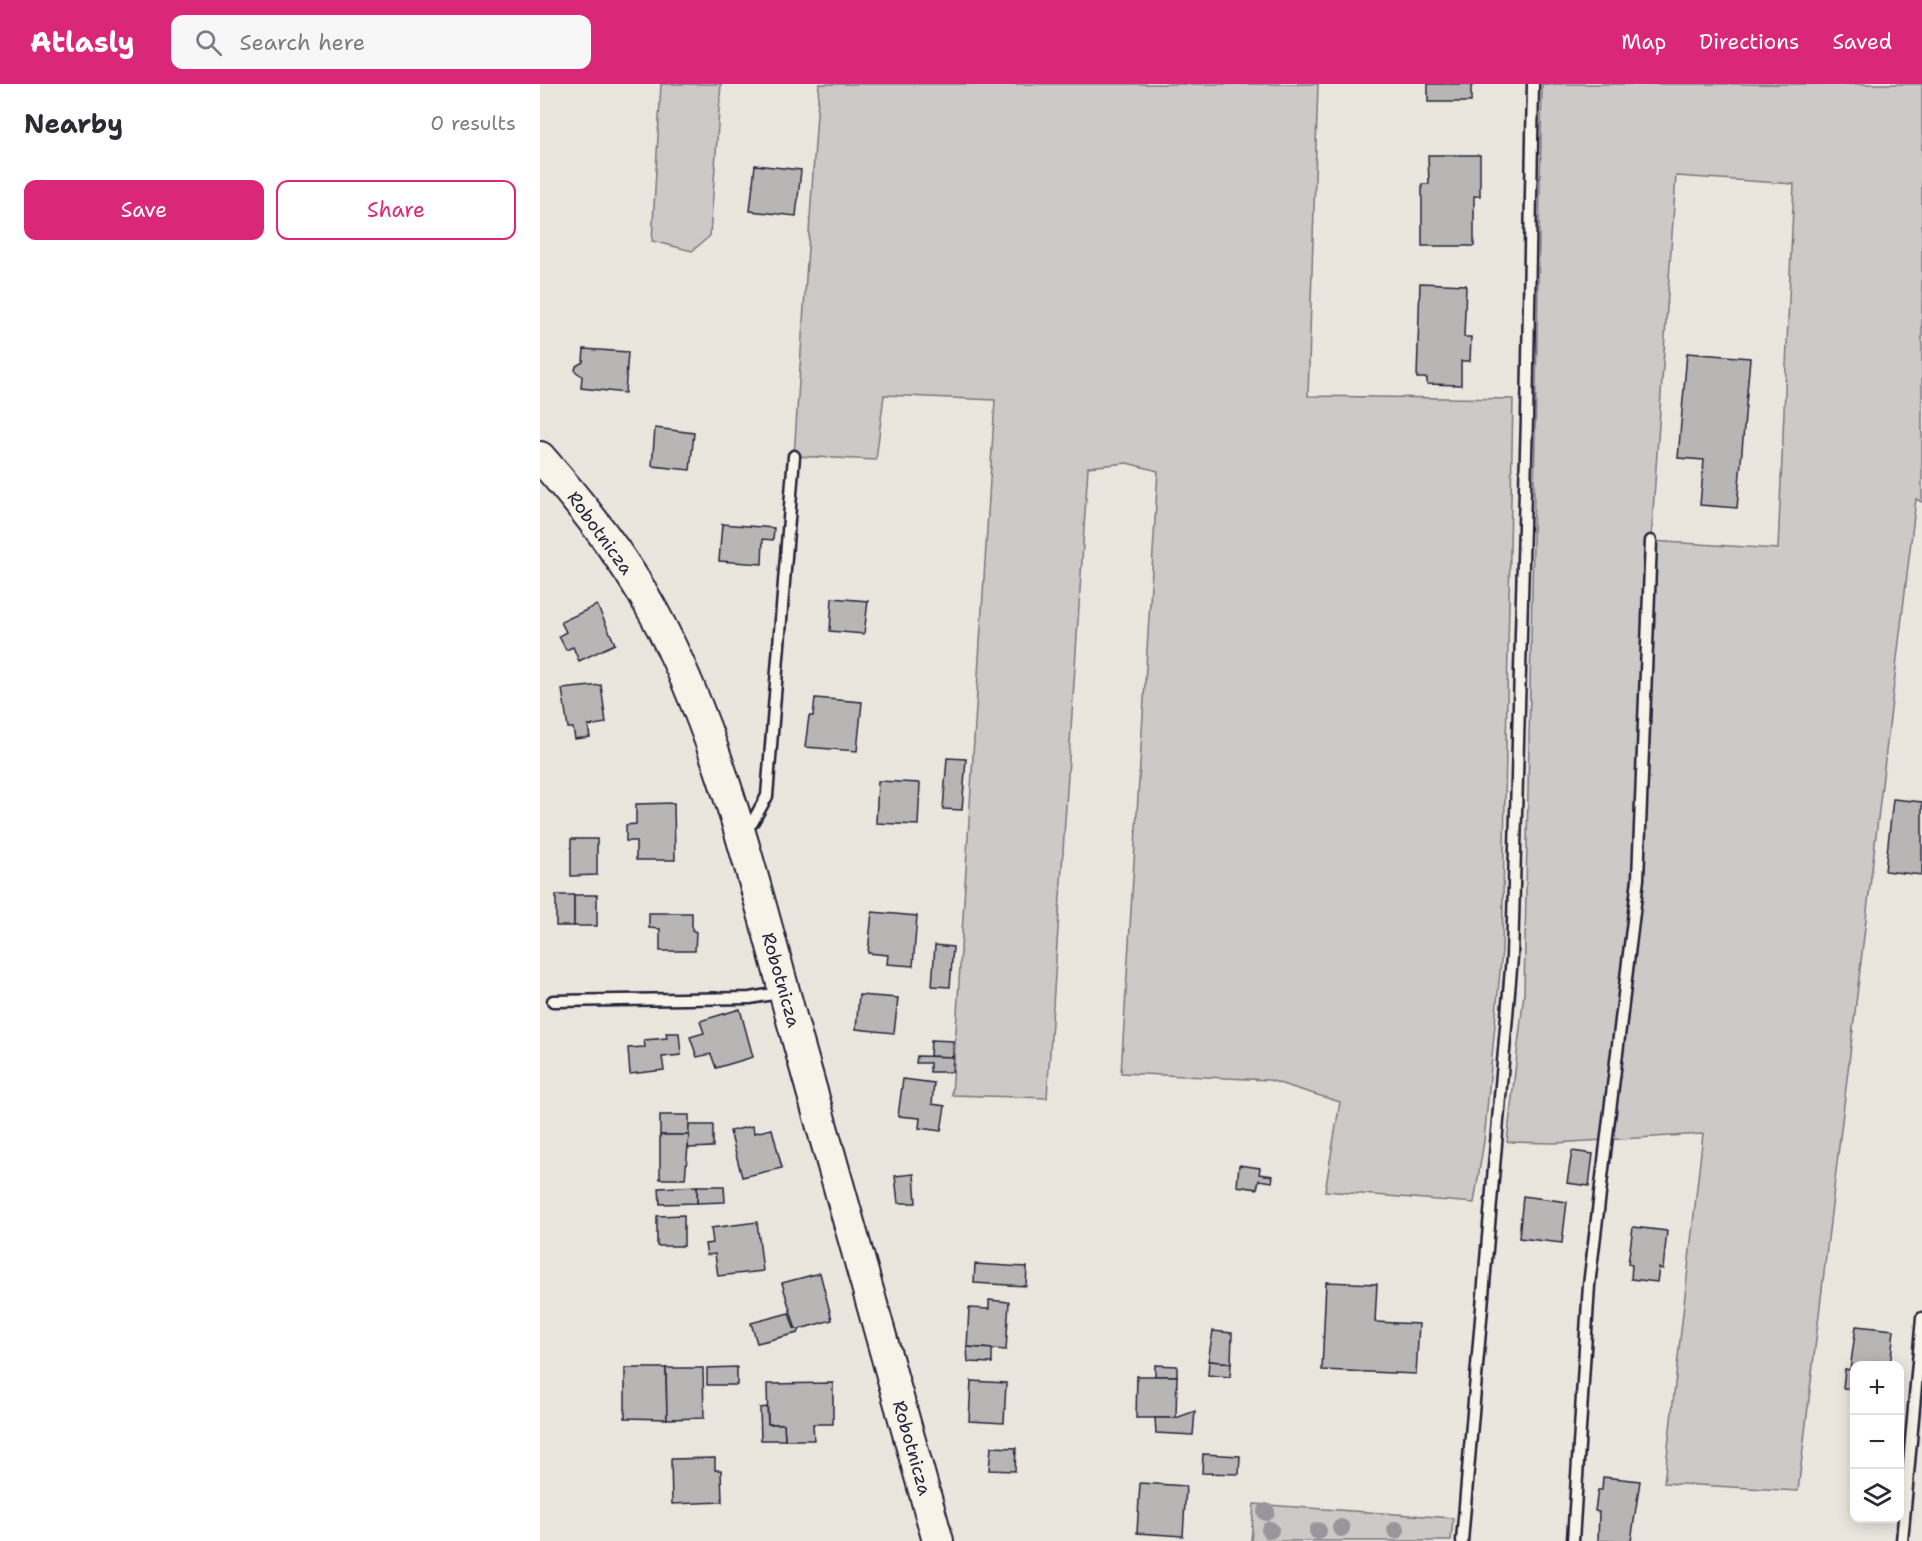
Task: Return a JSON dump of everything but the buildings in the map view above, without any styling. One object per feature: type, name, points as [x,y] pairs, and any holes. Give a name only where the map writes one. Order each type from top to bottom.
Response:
[{"type":"street","name":"Robotnicza","points":[[540,458],[607,539],[643,594],[671,647],[715,757],[784,992],[938,1541]]},
{"type":"lane","points":[[1462,1541],[1512,957],[1527,418],[1533,84]]},
{"type":"lane","points":[[752,823],[767,796],[794,456]]},
{"type":"lane","points":[[1573,1541],[1589,1285],[1638,879],[1651,541]]},
{"type":"lane","points":[[553,1001],[750,998],[784,992]]},
{"type":"lane","points":[[1902,1541],[1922,1318]]},
{"type":"shaded area","points":[[661,84],[721,84],[710,236],[692,251],[652,241]]},
{"type":"shaded area","points":[[819,84],[1318,84],[1308,396],[1513,399],[1502,950],[1484,1141],[1474,1203],[1325,1191],[1340,1102],[1269,1080],[1121,1073],[1158,471],[1127,463],[1088,467],[1047,1098],[952,1095],[995,400],[884,395],[876,460],[794,456]]},
{"type":"shaded area","points":[[1542,84],[1922,84],[1922,502],[1916,499],[1798,1491],[1664,1483],[1703,1134],[1555,1143],[1507,1142],[1524,993]],"holes":[[[1676,176],[1794,184],[1778,549],[1651,541]]]},
{"type":"shaded area","points":[[1254,1504],[1453,1518],[1451,1541],[1251,1541]]}]
